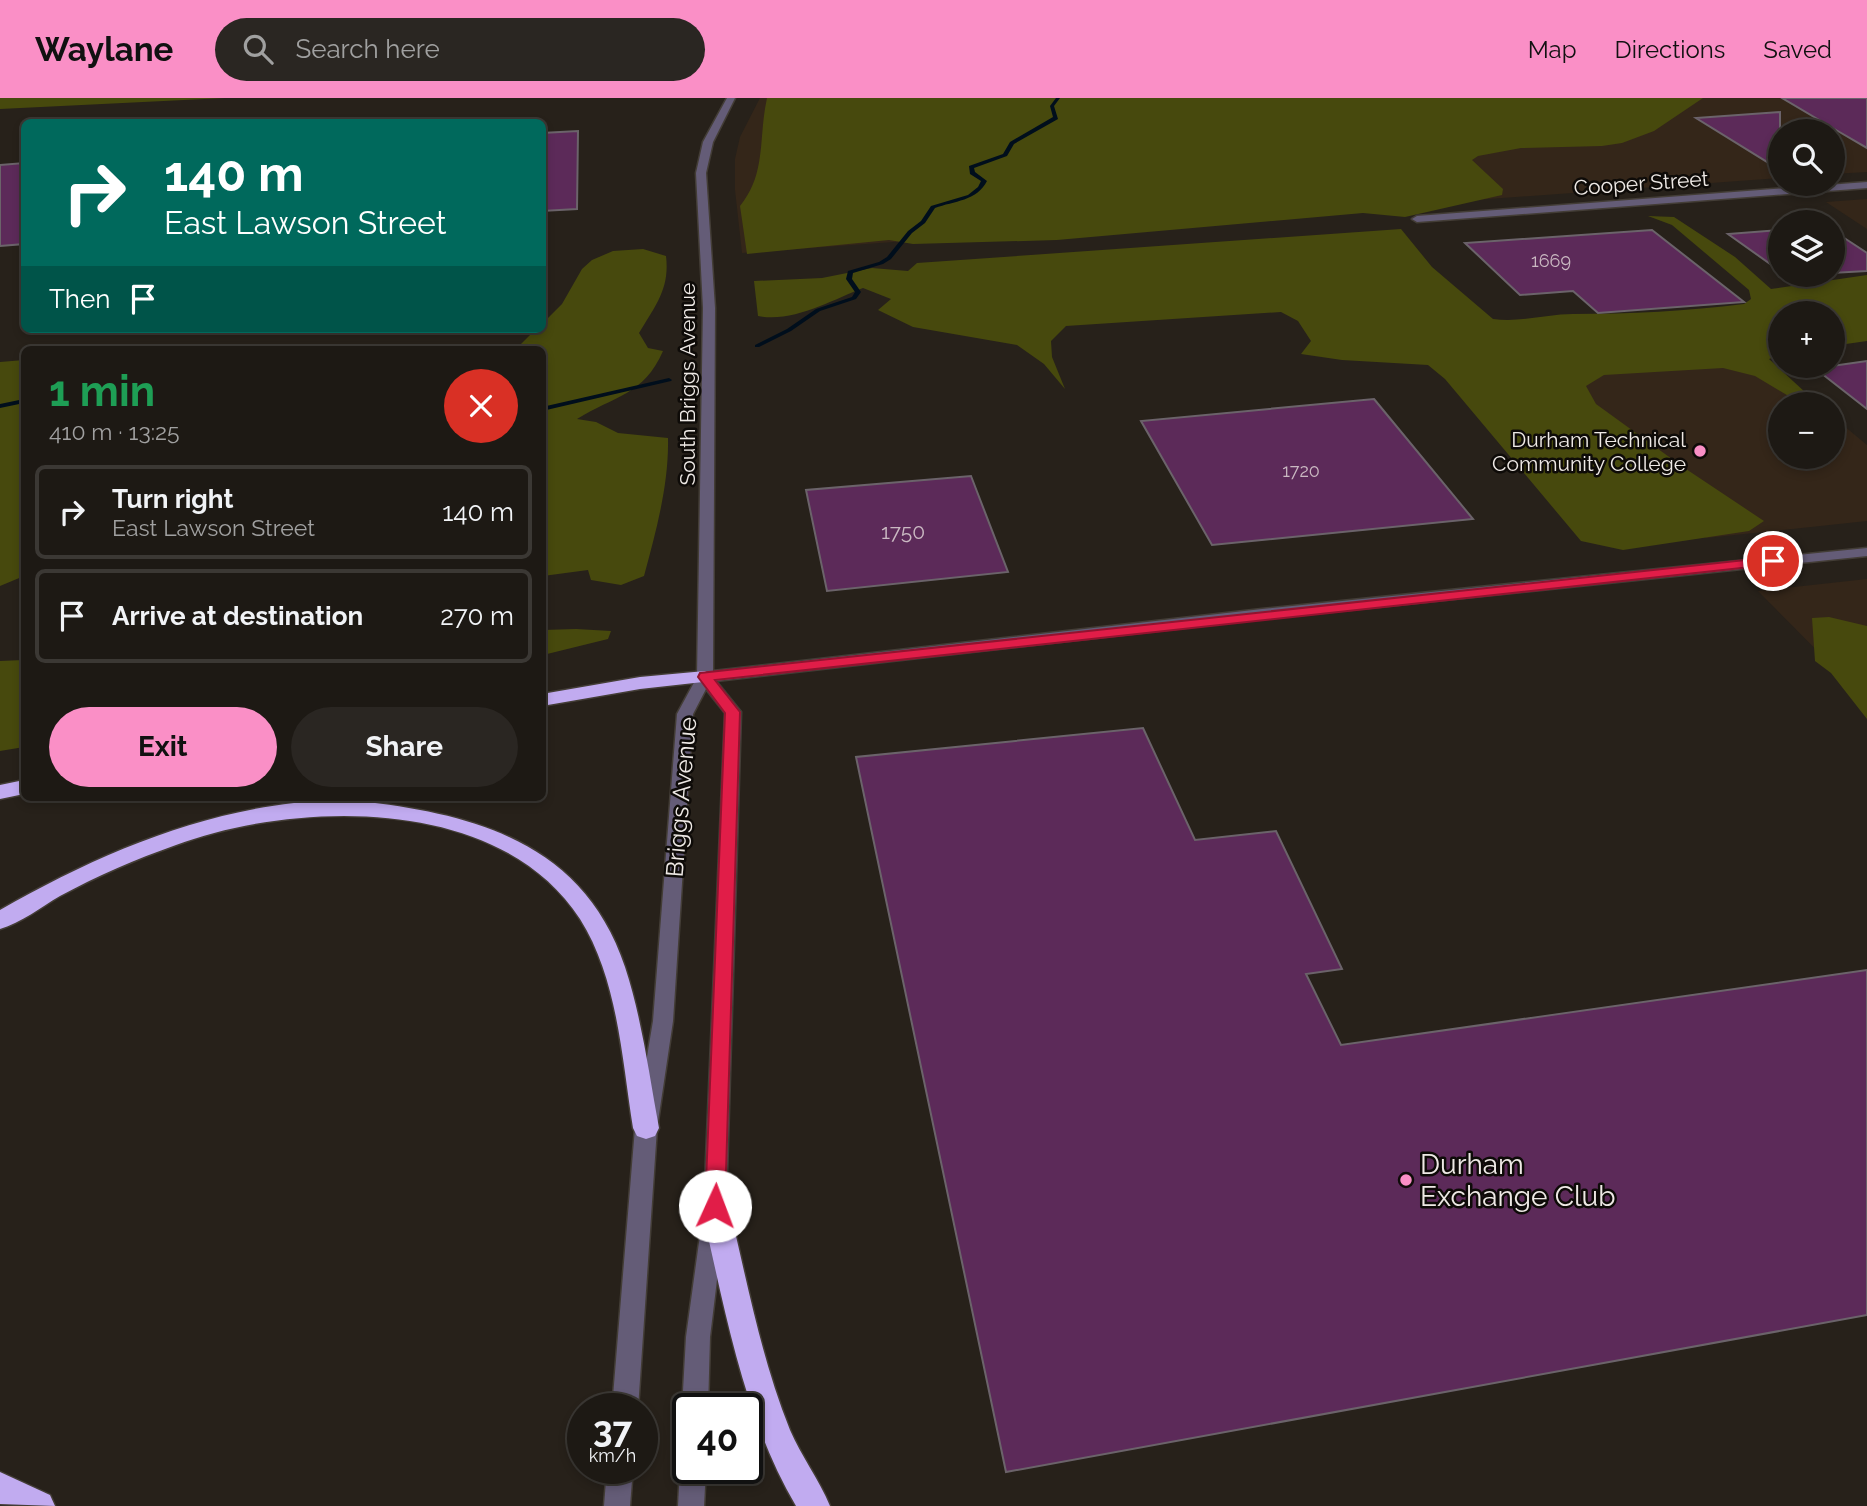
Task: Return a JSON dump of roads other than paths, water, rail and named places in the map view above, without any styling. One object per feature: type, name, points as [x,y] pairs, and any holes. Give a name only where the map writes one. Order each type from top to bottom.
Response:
[{"type":"highway","points":[[546,698],[640,683],[705,677]]},
{"type":"highway","points":[[0,792],[21,788]]},
{"type":"highway","points":[[0,921],[75,877],[122,856],[176,837],[252,818],[330,808],[365,808],[423,816],[468,827],[496,839],[548,870],[570,891],[589,915],[604,943],[616,977],[646,1128]]},
{"type":"highway","points":[[715,1206],[767,1407],[782,1447],[814,1506]]},
{"type":"highway","points":[[0,1488],[39,1506]]},
{"type":"street","name":"South Briggs Avenue","points":[[705,677],[709,321],[701,173],[708,142],[731,98]]},
{"type":"street","name":"Cooper Street","points":[[1417,219],[1867,186]]},
{"type":"street","points":[[705,677],[1276,613],[1867,552]]},
{"type":"street","name":"Briggs Avenue","points":[[626,1393],[646,1128],[663,1021],[685,714],[705,677],[733,712],[715,1206],[698,1337],[696,1393]]},
{"type":"street","points":[[617,1506],[619,1484]]},
{"type":"street","points":[[691,1506],[692,1484]]},
{"type":"waterway","points":[[757,346],[789,330],[818,310],[854,298],[858,292],[849,279],[850,272],[889,258],[910,232],[923,222],[933,207],[969,196],[981,188],[984,181],[972,173],[971,167],[1005,155],[1012,143],[1056,118],[1052,106],[1058,98]]},
{"type":"waterway","points":[[546,408],[669,380]]},
{"type":"waterway","points":[[0,406],[21,402]]},
{"type":"place","name":"Durham Technical Community College","points":[[1700,451]]},
{"type":"place","name":"Durham Exchange Club","points":[[1406,1180]]}]
